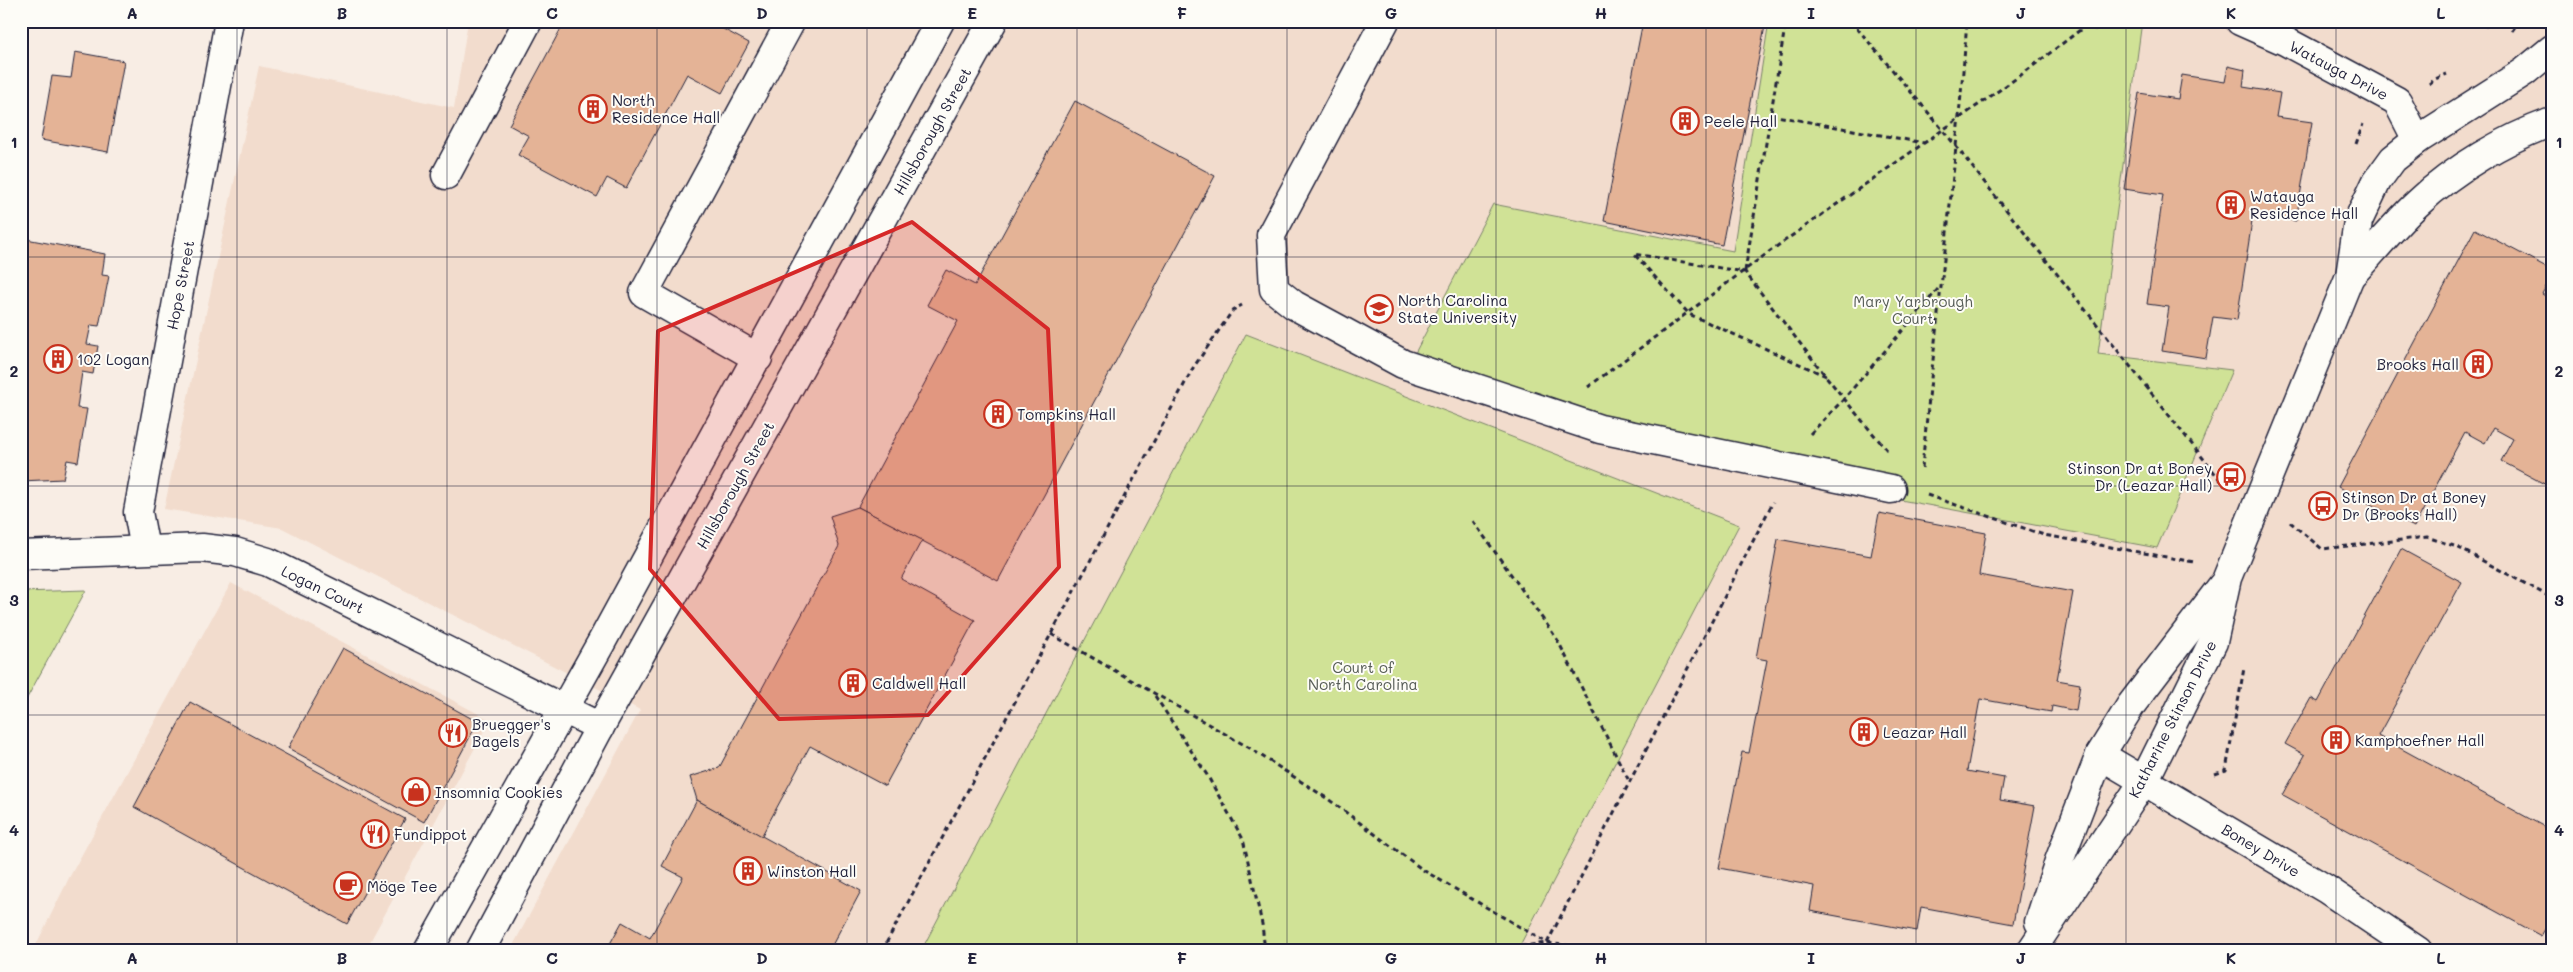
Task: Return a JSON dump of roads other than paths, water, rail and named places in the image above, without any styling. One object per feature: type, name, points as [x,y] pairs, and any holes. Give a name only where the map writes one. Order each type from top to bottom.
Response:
[{"type":"street","name":"Hope Street","points":[[145,549],[138,512],[229,21]]},
{"type":"street","points":[[446,175],[528,21]]},
{"type":"street","points":[[758,358],[644,293],[791,21]]},
{"type":"street","points":[[428,951],[758,358],[940,21]]},
{"type":"street","name":"Hillsborough Street","points":[[480,951],[600,727],[994,21]]},
{"type":"street","points":[[1385,21],[1271,235],[1274,289],[1294,305],[1403,364],[1600,429],[1891,489]]},
{"type":"street","name":"Watauga Drive","points":[[2240,21],[2284,41],[2398,101],[2417,140]]},
{"type":"street","name":"Katharine Stinson Drive","points":[[2031,951],[2144,781],[2213,642],[2228,578],[2350,276],[2358,221],[2377,181],[2393,159],[2417,140],[2524,72],[2552,49]]},
{"type":"street","name":"Katharine Stinson Drive","points":[[2350,276],[2417,204],[2440,184],[2519,134],[2552,122]]},
{"type":"street","name":"Logan Court","points":[[21,555],[202,548],[235,552],[268,562],[600,727]]},
{"type":"street","name":"Katharine Stinson Drive","points":[[2031,951],[2059,861],[2100,755],[2131,705],[2228,578]]},
{"type":"street","name":"Boney Drive","points":[[2100,755],[2326,888],[2418,951]]},
{"type":"place","name":"North Residence Hall","points":[[593,109]]},
{"type":"place","name":"Peele Hall","points":[[1685,121]]},
{"type":"place","name":"Watauga Residence Hall","points":[[2231,205]]},
{"type":"place","name":"North Carolina State University","points":[[1379,309]]},
{"type":"place","name":"102 Logan","points":[[58,359]]},
{"type":"place","name":"Brooks Hall","points":[[2478,364]]},
{"type":"place","name":"Tompkins Hall","points":[[998,414]]},
{"type":"place","name":"Stinson Dr at Boney Dr (Leazar Hall)","points":[[2231,477]]},
{"type":"place","name":"Stinson Dr at Boney Dr (Brooks Hall)","points":[[2323,506]]},
{"type":"place","name":"Caldwell Hall","points":[[853,683]]},
{"type":"place","name":"Leazar Hall","points":[[1864,732]]},
{"type":"place","name":"Bruegger's Bagels","points":[[453,733]]},
{"type":"place","name":"Kamphoefner Hall","points":[[2336,740]]},
{"type":"place","name":"Insomnia Cookies","points":[[416,792]]},
{"type":"place","name":"Fundippot","points":[[375,834]]},
{"type":"place","name":"Winston Hall","points":[[748,871]]},
{"type":"place","name":"Möge Tee","points":[[348,886]]},
{"type":"park label","name":"Mary Yarbrough Court","points":[[1913,310]]},
{"type":"park label","name":"Court of North Carolina","points":[[1363,676]]}]
